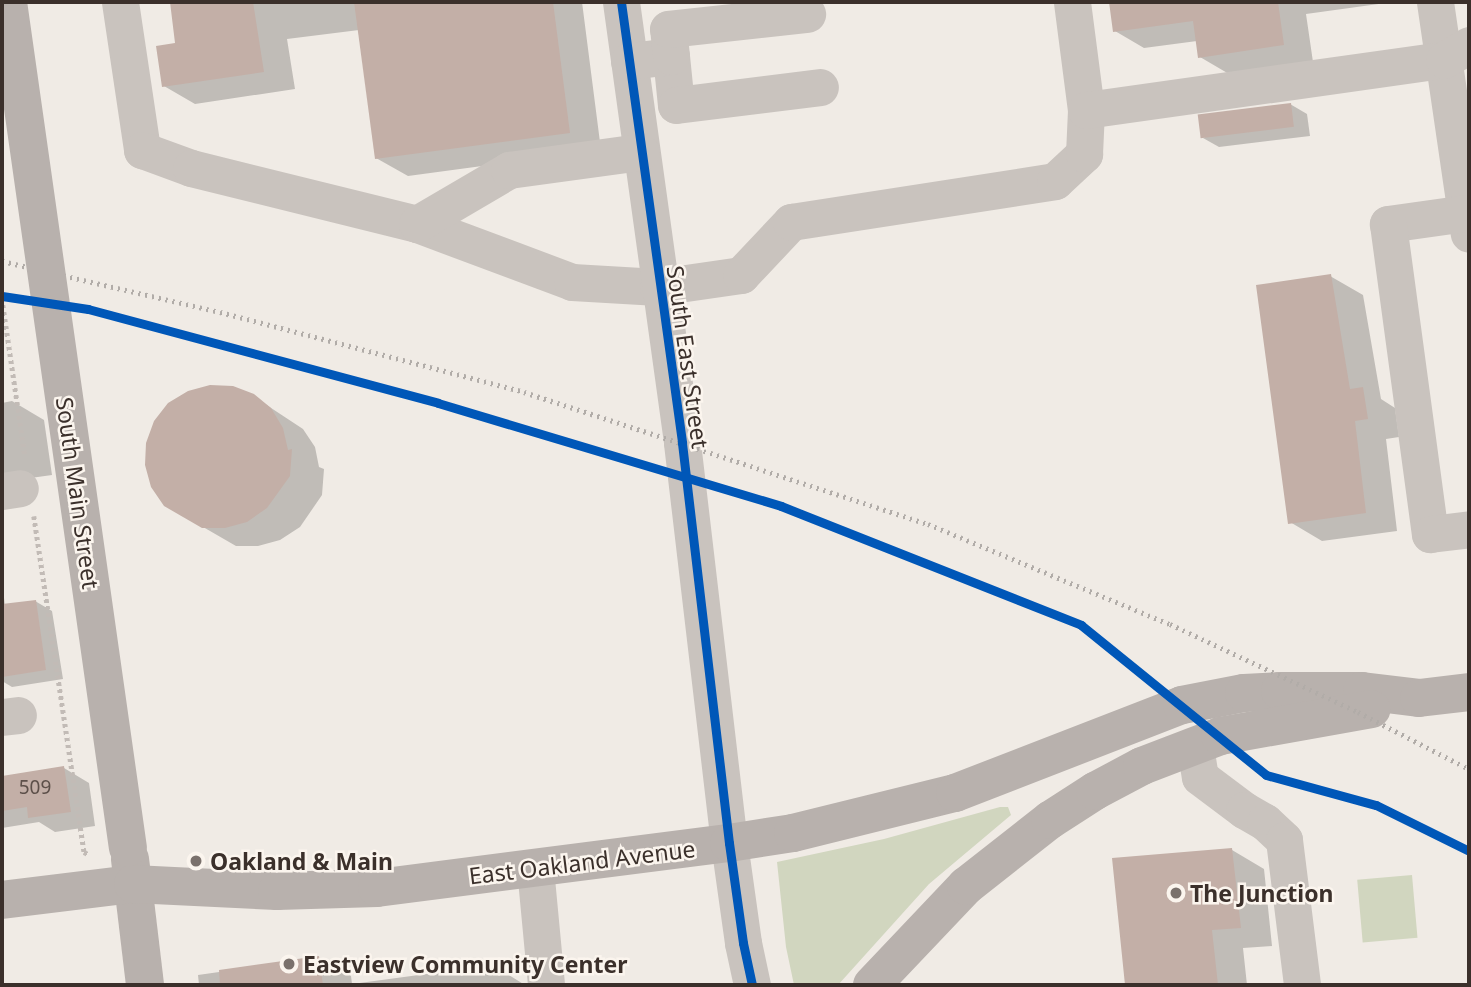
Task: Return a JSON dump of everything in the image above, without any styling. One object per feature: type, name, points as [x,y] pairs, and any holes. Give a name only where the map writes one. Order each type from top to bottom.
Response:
[{"type":"main road","name":"South Main Street","points":[[8,2],[120,864],[145,985]]},
{"type":"main road","name":"East Oakland Avenue","points":[[2,900],[120,864],[277,891],[364,888],[729,843],[793,833],[955,793],[1182,705],[1244,693],[1309,690],[1363,691],[1419,698],[1469,692]]},
{"type":"main road","points":[[872,985],[966,886],[1007,852],[1095,791],[1142,766],[1220,736],[1419,698]]},
{"type":"street","points":[[120,2],[142,150],[191,168],[417,224],[572,282],[658,287],[741,275],[791,222],[1055,181],[1084,154],[1086,110],[1072,2]]},
{"type":"street","name":"South East Street","points":[[621,2],[658,287],[682,443],[729,843],[743,943],[752,985]]},
{"type":"street","points":[[1435,2],[1457,53],[1468,223],[1388,224],[1430,534],[1469,529]]},
{"type":"street","points":[[807,14],[668,29],[676,105],[820,88]]},
{"type":"street","points":[[1086,110],[1457,53]]},
{"type":"street","points":[[629,61],[671,56]]},
{"type":"street","points":[[417,224],[509,170],[641,152]]},
{"type":"street","points":[[1195,746],[1200,777],[1265,822],[1284,840],[1302,985]]},
{"type":"street","points":[[534,868],[546,985]]},
{"type":"path","points":[[2,298],[20,489],[84,852],[120,864]]},
{"type":"green space","points":[[1008,807],[1011,815],[929,884],[838,985],[794,985],[786,947],[777,862],[884,839]]},
{"type":"green space","points":[[1412,875],[1417,938],[1363,943],[1357,880]]},
{"type":"building","points":[[170,2],[253,2],[264,72],[162,87],[156,46],[175,43]]},
{"type":"building","points":[[354,2],[553,2],[570,133],[375,159]]},
{"type":"building","points":[[1109,2],[1278,2],[1284,45],[1198,58],[1193,21],[1113,32]]},
{"type":"building","points":[[1291,103],[1294,127],[1201,138],[1198,114]]},
{"type":"building","points":[[1331,274],[1350,389],[1363,387],[1368,419],[1355,421],[1366,513],[1288,524],[1256,285]]},
{"type":"building","points":[[210,385],[233,386],[254,394],[271,408],[283,428],[288,450],[292,449],[290,476],[267,508],[247,522],[225,528],[202,528],[164,506],[151,487],[145,465],[146,443],[154,421],[168,403],[188,391]]},
{"type":"building","points":[[36,600],[46,670],[2,677],[2,604]]},
{"type":"building","points":[[64,766],[71,812],[28,818],[27,807],[2,811],[2,776]]},
{"type":"building","name":"The Junction","points":[[1232,848],[1241,928],[1212,930],[1218,985],[1125,985],[1112,858]]},
{"type":"building","name":"Eastview Community Center","points":[[319,956],[323,985],[220,985],[219,970]]},
{"type":"railway","points":[[2,261],[220,312],[524,392],[928,524],[1170,624],[1358,712],[1469,769]]},
{"type":"cycle path","points":[[621,2],[682,443],[729,843],[743,943],[752,985]]},
{"type":"cycle path","points":[[2,296],[88,309],[438,403],[781,506],[1081,625],[1266,775],[1376,805],[1469,851]]},
{"type":"place","name":"Oakland & Main","points":[[196,861]]},
{"type":"place","name":"The Junction","points":[[1176,893]]},
{"type":"place","name":"Eastview Community Center","points":[[289,964]]}]
